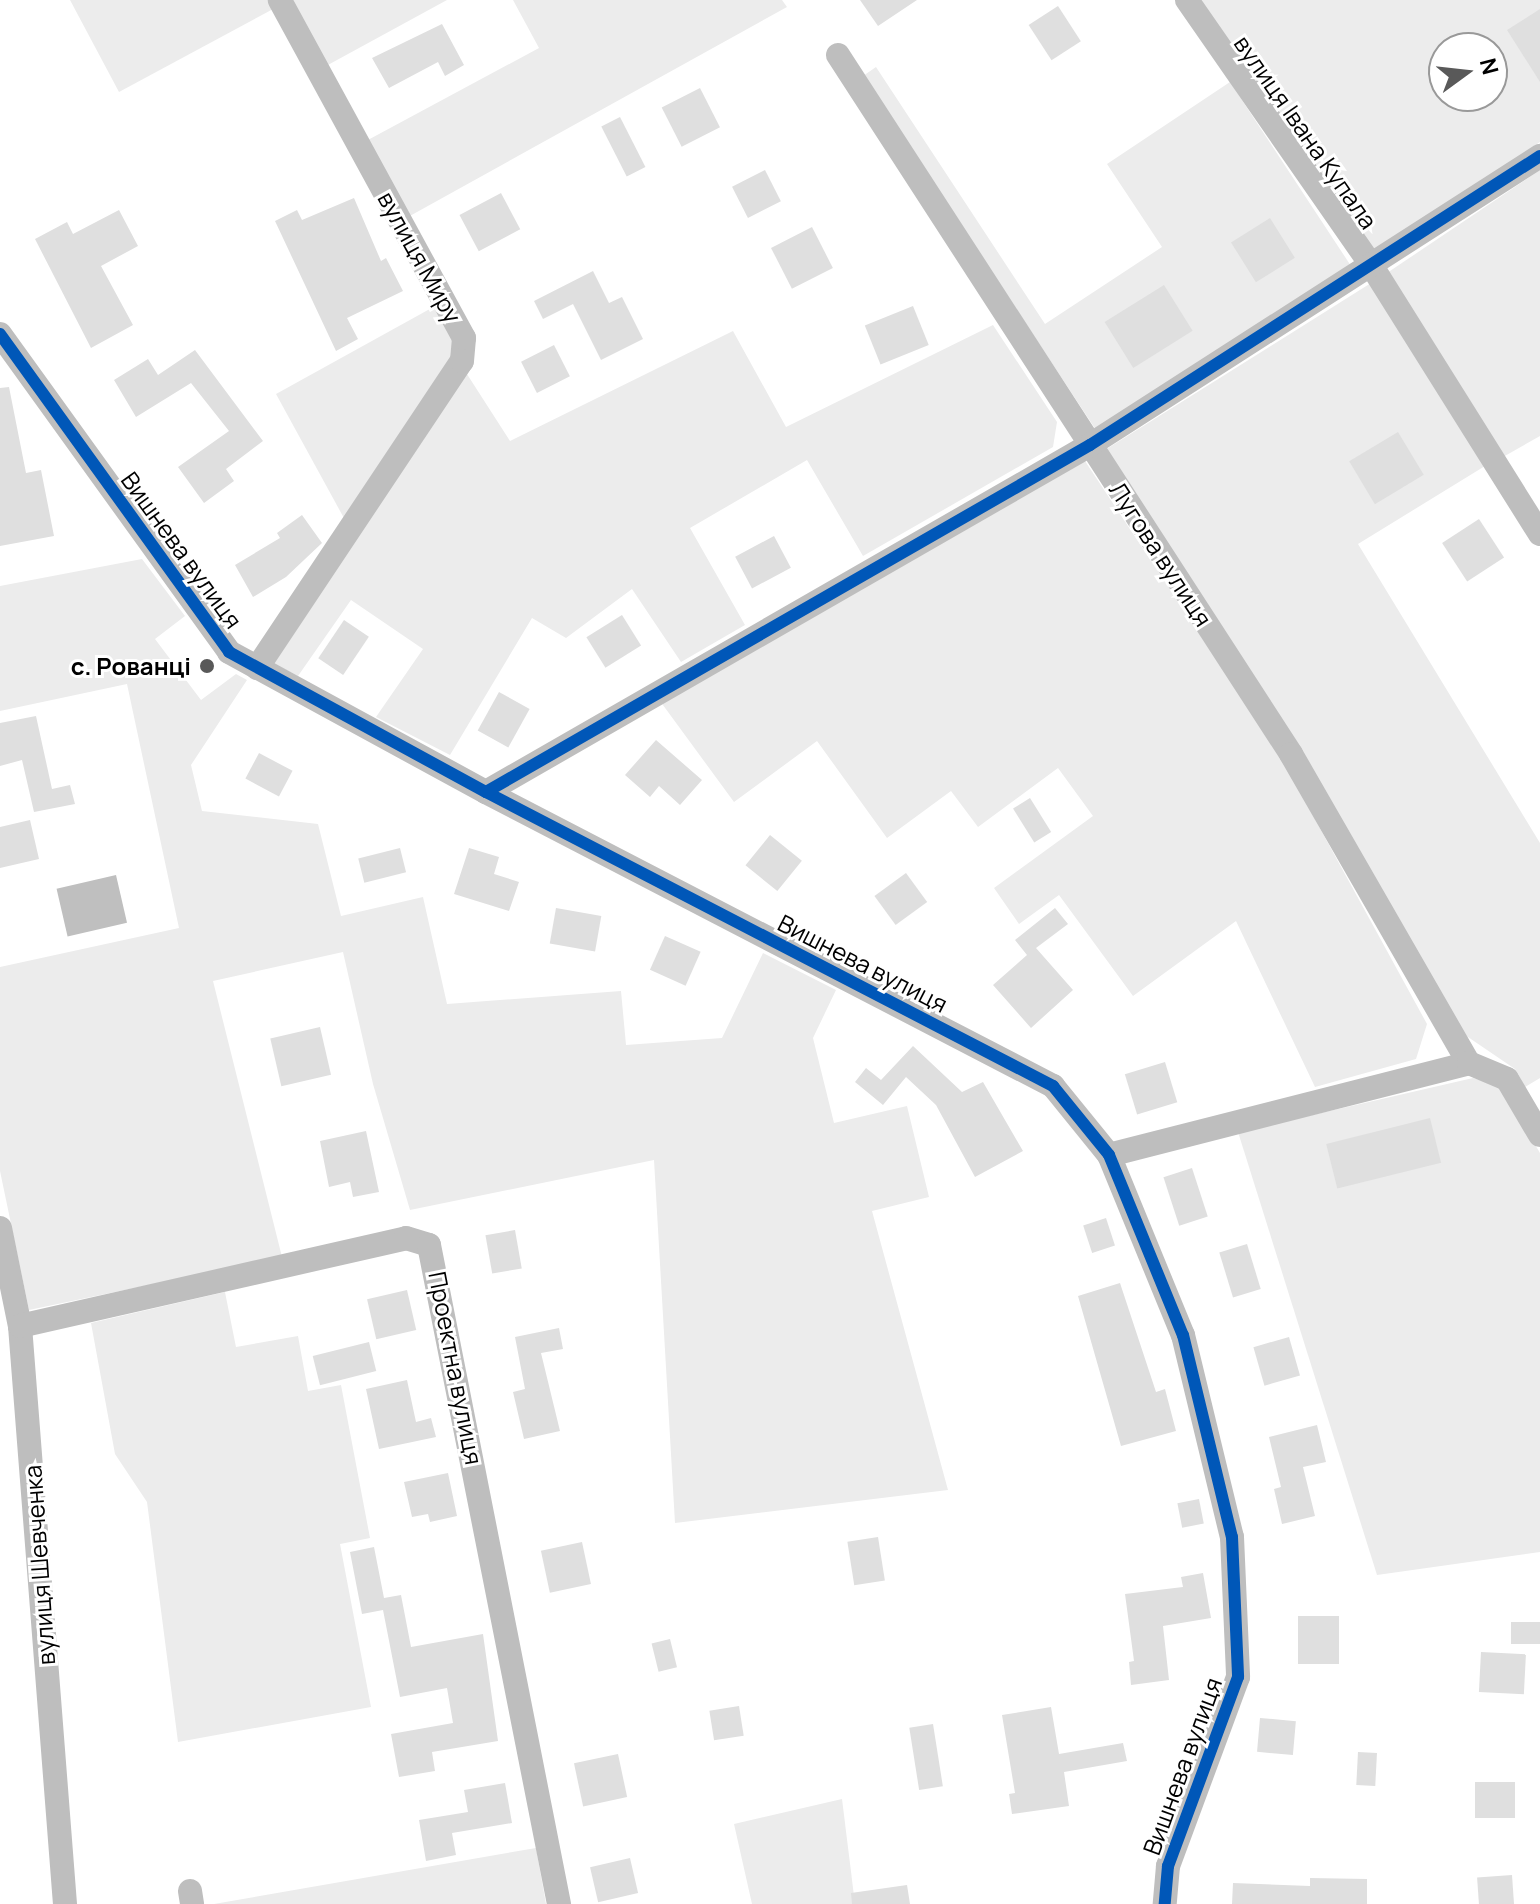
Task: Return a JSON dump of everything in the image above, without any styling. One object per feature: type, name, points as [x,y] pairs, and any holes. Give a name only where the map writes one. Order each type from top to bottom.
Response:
[{"type":"street","name":"вулиця Миру","points":[[257,668],[462,361],[464,338],[280,0]]},
{"type":"street","name":"вулиця Івана Купала","points":[[1187,0],[1373,268],[1540,534]]},
{"type":"street","name":"Лугова вулиця","points":[[838,55],[1291,754],[1469,1063]]},
{"type":"street","points":[[486,792],[1090,445],[1373,268],[1540,156]]},
{"type":"street","name":"Вишнева вулиця","points":[[0,334],[229,652],[486,792],[1053,1086],[1109,1155],[1183,1335],[1232,1537],[1238,1677],[1168,1866],[1165,1904]]},
{"type":"street","points":[[1109,1155],[1469,1063],[1507,1079],[1540,1135]]},
{"type":"street","name":"вулиця Шевченка","points":[[0,1228],[20,1326],[65,1904]]},
{"type":"street","name":"Проектна вулиця","points":[[20,1326],[406,1238],[429,1245],[559,1904]]},
{"type":"shaded area","points":[[70,0],[271,0],[275,8],[119,92]]},
{"type":"shaded area","points":[[289,0],[447,0],[326,66]]},
{"type":"shaded area","points":[[513,0],[782,0],[787,7],[408,217],[366,141],[539,48]]},
{"type":"shaded area","points":[[1198,0],[1540,0],[1540,142],[1373,254]]},
{"type":"shaded area","points":[[876,67],[1045,324],[1162,247],[1107,164],[1230,82],[1351,266],[1098,433],[863,76]]},
{"type":"shaded area","points":[[1540,170],[1540,436],[1503,457],[1387,273]]},
{"type":"shaded area","points":[[1371,283],[1485,466],[1358,544],[1540,843],[1540,1078],[1525,1087],[1515,1069],[1465,1035],[1105,450]]},
{"type":"shaded area","points":[[437,305],[456,339],[454,358],[345,520],[276,394]]},
{"type":"shaded area","points":[[993,325],[1057,422],[1053,447],[863,556],[807,460],[690,528],[745,625],[681,662],[632,589],[566,638],[532,618],[450,755],[376,717],[423,649],[351,600],[298,676],[271,662],[465,371],[510,441],[733,331],[786,427]]},
{"type":"shaded area","points":[[1085,461],[1282,759],[1427,1024],[1416,1059],[1315,1087],[1236,921],[1133,996],[1059,895],[1019,924],[994,888],[1093,816],[1058,768],[978,827],[951,791],[887,838],[817,741],[734,802],[660,701]]},
{"type":"shaded area","points":[[142,559],[185,616],[155,639],[201,700],[236,674],[247,680],[191,765],[202,811],[318,824],[341,916],[423,897],[447,1004],[621,991],[626,1045],[722,1038],[763,953],[836,990],[813,1038],[834,1123],[907,1106],[929,1197],[872,1211],[948,1490],[675,1523],[654,1160],[410,1210],[373,1084],[343,952],[213,981],[282,1257],[29,1310],[0,1171],[0,967],[179,928],[127,684],[0,711],[0,586]]},
{"type":"shaded area","points":[[116,875],[127,923],[68,936],[57,889]]},
{"type":"shaded area","points":[[1473,1078],[1500,1086],[1540,1153],[1540,1552],[1377,1575],[1238,1132]]},
{"type":"shaded area","points":[[225,1292],[236,1347],[298,1336],[308,1391],[341,1385],[370,1538],[340,1544],[371,1707],[178,1742],[147,1502],[115,1454],[91,1323]]},
{"type":"shaded area","points":[[842,1799],[855,1904],[752,1904],[734,1824]]},
{"type":"shaded area","points":[[536,1848],[546,1904],[214,1904]]},
{"type":"building","points":[[860,0],[917,0],[878,26]]},
{"type":"building","points":[[1058,6],[1081,41],[1052,60],[1029,25]]},
{"type":"building","points":[[1540,9],[1540,82],[1507,30]]},
{"type":"building","points":[[442,24],[464,65],[445,76],[438,62],[389,88],[372,58]]},
{"type":"building","points":[[700,88],[720,127],[682,147],[662,108]]},
{"type":"building","points":[[620,117],[645,167],[627,176],[601,127]]},
{"type":"building","points":[[765,170],[781,201],[748,218],[732,187]]},
{"type":"building","points":[[501,193],[520,229],[479,251],[460,215]]},
{"type":"building","points":[[354,198],[381,261],[386,258],[403,291],[347,318],[358,339],[336,351],[275,221],[297,210],[302,220]]},
{"type":"building","points":[[119,210],[138,246],[101,266],[133,325],[91,348],[35,239],[67,222],[73,234]]},
{"type":"building","points":[[1270,218],[1295,258],[1256,282],[1231,242]]},
{"type":"building","points":[[812,227],[833,268],[792,289],[771,248]]},
{"type":"building","points":[[593,271],[609,303],[622,297],[643,339],[601,360],[573,304],[543,319],[534,301]]},
{"type":"building","points":[[1164,285],[1193,331],[1133,368],[1105,322]]},
{"type":"building","points":[[913,306],[929,345],[881,364],[865,325]]},
{"type":"building","points":[[554,345],[570,376],[537,393],[521,362]]},
{"type":"building","points":[[195,350],[263,441],[226,469],[234,481],[204,503],[178,467],[229,431],[191,383],[136,417],[114,380],[148,359],[158,375]]},
{"type":"building","points":[[9,387],[26,473],[41,470],[54,536],[0,546],[0,388]]},
{"type":"building","points":[[1398,432],[1424,475],[1375,504],[1349,461]]},
{"type":"building","points":[[302,515],[322,543],[286,577],[253,597],[235,565],[280,538],[277,533]]},
{"type":"building","points":[[1479,519],[1504,558],[1467,582],[1442,543]]},
{"type":"building","points":[[774,536],[791,568],[752,588],[735,557]]},
{"type":"building","points":[[622,615],[641,646],[605,668],[586,637]]},
{"type":"building","points":[[344,620],[369,637],[343,675],[318,658]]},
{"type":"building","points":[[499,692],[530,709],[508,747],[478,730]]},
{"type":"building","points":[[36,716],[52,789],[70,785],[75,804],[34,812],[22,760],[0,766],[0,723]]},
{"type":"building","points":[[656,740],[702,780],[680,805],[659,786],[650,797],[625,775]]},
{"type":"building","points":[[259,753],[293,771],[279,796],[245,779]]},
{"type":"building","points":[[1030,798],[1051,832],[1034,843],[1013,809]]},
{"type":"building","points":[[30,820],[39,859],[0,868],[0,827]]},
{"type":"building","points":[[770,835],[802,861],[777,891],[745,865]]},
{"type":"building","points":[[400,848],[406,872],[364,883],[358,858]]},
{"type":"building","points":[[469,848],[499,857],[494,874],[519,882],[509,911],[454,894]]},
{"type":"building","points":[[906,873],[927,902],[896,925],[874,896]]},
{"type":"building","points":[[556,908],[601,916],[595,951],[550,943]]},
{"type":"building","points":[[1055,908],[1068,924],[1036,948],[1073,990],[1031,1028],[993,985],[1027,955],[1015,940]]},
{"type":"building","points":[[665,936],[701,952],[686,986],[650,970]]},
{"type":"building","points":[[320,1027],[331,1075],[281,1086],[270,1038]]},
{"type":"building","points":[[913,1046],[962,1092],[983,1082],[1023,1151],[975,1177],[936,1105],[906,1077],[883,1105],[855,1082],[866,1068],[881,1080]]},
{"type":"building","points":[[1165,1062],[1177,1102],[1137,1114],[1125,1074]]},
{"type":"building","points":[[1430,1118],[1441,1163],[1337,1189],[1326,1144]]},
{"type":"building","points":[[366,1131],[379,1192],[353,1197],[350,1182],[329,1187],[320,1141]]},
{"type":"building","points":[[1192,1168],[1208,1217],[1179,1226],[1163,1177]]},
{"type":"building","points":[[1106,1218],[1115,1246],[1092,1253],[1083,1225]]},
{"type":"building","points":[[515,1230],[522,1268],[492,1274],[485,1235]]},
{"type":"building","points":[[1247,1244],[1261,1289],[1233,1297],[1219,1252]]},
{"type":"building","points":[[1120,1283],[1156,1392],[1165,1389],[1176,1431],[1121,1446],[1078,1296]]},
{"type":"building","points":[[407,1290],[416,1330],[376,1339],[367,1299]]},
{"type":"building","points":[[559,1328],[563,1349],[541,1353],[560,1431],[524,1439],[513,1392],[525,1389],[515,1337]]},
{"type":"building","points":[[1289,1337],[1300,1375],[1264,1386],[1253,1347]]},
{"type":"building","points":[[369,1342],[376,1371],[320,1385],[313,1356]]},
{"type":"building","points":[[407,1380],[416,1422],[431,1418],[436,1437],[379,1449],[366,1389]]},
{"type":"building","points":[[1317,1425],[1326,1462],[1303,1467],[1315,1516],[1282,1524],[1274,1489],[1281,1487],[1269,1437]]},
{"type":"building","points":[[448,1473],[457,1516],[430,1522],[428,1514],[412,1517],[404,1482]]},
{"type":"building","points":[[1199,1499],[1204,1524],[1182,1528],[1177,1503]]},
{"type":"building","points":[[878,1537],[885,1580],[854,1585],[847,1542]]},
{"type":"building","points":[[582,1542],[591,1584],[550,1593],[541,1551]]},
{"type":"building","points":[[374,1547],[384,1598],[401,1595],[411,1647],[483,1634],[498,1741],[432,1752],[435,1771],[399,1777],[391,1734],[453,1723],[447,1688],[400,1697],[383,1610],[362,1614],[350,1552]]},
{"type":"building","points":[[1203,1573],[1211,1618],[1163,1626],[1169,1680],[1131,1685],[1129,1662],[1134,1661],[1125,1594],[1183,1587],[1181,1577]]},
{"type":"building","points":[[1298,1616],[1339,1616],[1339,1664],[1298,1664]]},
{"type":"building","points":[[1511,1622],[1540,1622],[1540,1644],[1511,1644]]},
{"type":"building","points":[[670,1639],[677,1667],[659,1672],[652,1644]]},
{"type":"building","points":[[1481,1652],[1526,1654],[1524,1694],[1479,1692]]},
{"type":"building","points":[[739,1706],[744,1736],[714,1740],[709,1711]]},
{"type":"building","points":[[1051,1707],[1059,1754],[1123,1743],[1127,1761],[1064,1772],[1069,1806],[1012,1814],[1009,1794],[1015,1793],[1002,1715]]},
{"type":"building","points":[[1260,1718],[1296,1721],[1293,1755],[1257,1752]]},
{"type":"building","points":[[933,1724],[943,1786],[919,1790],[909,1728]]},
{"type":"building","points":[[1358,1752],[1377,1753],[1375,1786],[1356,1785]]},
{"type":"building","points":[[618,1754],[627,1797],[583,1806],[574,1763]]},
{"type":"building","points":[[1475,1782],[1515,1782],[1515,1818],[1475,1818]]},
{"type":"building","points":[[505,1783],[512,1823],[452,1833],[456,1855],[426,1861],[419,1820],[468,1812],[464,1790]]},
{"type":"building","points":[[630,1858],[638,1893],[598,1902],[590,1867]]},
{"type":"building","points":[[1512,1875],[1514,1904],[1479,1904],[1477,1877]]},
{"type":"building","points":[[1310,1878],[1367,1879],[1367,1904],[1232,1904],[1233,1883],[1310,1886]]},
{"type":"building","points":[[907,1885],[910,1904],[852,1904],[851,1893]]},
{"type":"cycle path","points":[[486,792],[1090,445],[1540,156]]},
{"type":"cycle path","points":[[0,334],[229,652],[486,792],[1053,1086],[1109,1155],[1183,1335],[1232,1537],[1238,1677],[1168,1866],[1165,1904]]},
{"type":"place","name":"с. Рованці","points":[[207,666]]}]
